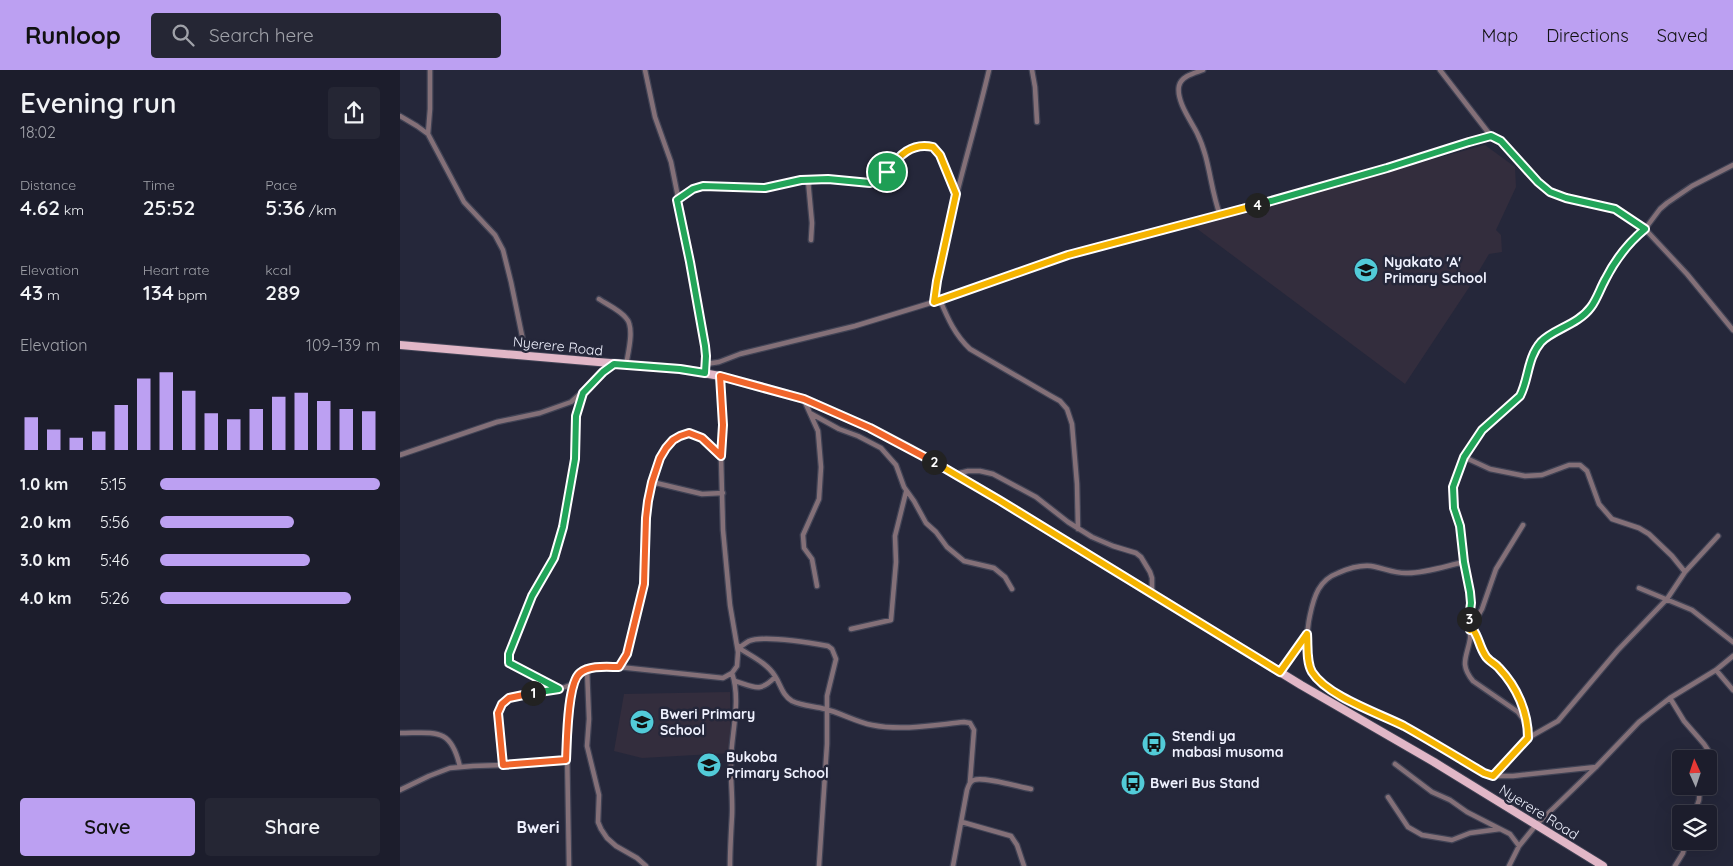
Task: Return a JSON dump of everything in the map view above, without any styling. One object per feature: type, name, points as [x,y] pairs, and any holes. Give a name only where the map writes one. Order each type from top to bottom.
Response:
[{"type":"main road","name":"Nyerere Road","points":[[400,345],[680,369],[720,376],[804,399],[870,428],[956,474],[1603,866]]},
{"type":"street","points":[[428,134],[430,70]]},
{"type":"street","points":[[645,70],[655,117],[670,162],[690,262],[706,356],[705,373]]},
{"type":"street","points":[[988,70],[956,194],[937,281],[937,301],[952,329],[970,349],[1060,401],[1066,410],[1072,424],[1078,529]]},
{"type":"street","points":[[1032,70],[1038,122]]},
{"type":"street","points":[[1203,70],[1191,74],[1181,81],[1178,86],[1186,114],[1197,133],[1206,158],[1220,215]]},
{"type":"street","points":[[1440,70],[1491,136],[1501,141],[1538,182],[1550,192],[1566,198],[1615,209],[1645,229],[1687,274],[1733,330]]},
{"type":"street","points":[[400,116],[428,134],[464,202],[495,235],[512,282],[526,355]]},
{"type":"street","points":[[706,364],[856,326],[937,301],[1068,255],[1220,215],[1491,136]]},
{"type":"street","points":[[677,200],[698,187],[765,188],[808,180],[834,179],[862,183],[874,182],[884,176],[903,152],[914,146],[924,145],[937,150],[956,194]]},
{"type":"street","points":[[1526,724],[1518,712],[1481,687],[1467,674],[1464,665],[1470,639],[1471,603],[1460,526],[1452,497],[1457,473],[1464,457],[1482,430],[1520,396],[1524,389],[1530,361],[1542,341],[1584,315],[1591,307],[1613,264],[1632,240],[1645,229],[1667,202],[1692,186],[1733,165]]},
{"type":"street","points":[[808,180],[812,240]]},
{"type":"street","points":[[599,299],[628,319],[630,339],[626,365]]},
{"type":"street","points":[[400,455],[497,422],[540,413],[571,402],[614,364]]},
{"type":"street","points":[[720,376],[723,425],[721,456],[723,530],[726,576],[739,648],[766,666],[776,676],[784,694],[791,701],[827,709],[856,721],[875,725],[896,727],[970,723],[974,730],[970,782],[953,866]]},
{"type":"street","points":[[559,689],[509,663],[508,658],[532,596],[554,558],[563,527],[575,459],[576,416],[583,393]]},
{"type":"street","points":[[804,399],[818,431],[821,491],[815,513],[804,531],[803,541],[804,548],[812,559],[817,586]]},
{"type":"street","points":[[810,413],[839,429],[881,448],[896,465],[906,492],[914,501],[926,523],[936,532],[947,547],[964,561],[994,568],[1006,577],[1012,589]]},
{"type":"street","points":[[619,667],[627,654],[644,584],[646,518],[652,482],[660,458],[666,448],[680,436],[689,433],[697,436],[721,456]]},
{"type":"street","points":[[1464,457],[1490,470],[1525,476],[1542,475],[1569,465],[1580,465],[1587,471],[1599,504],[1612,519],[1639,528],[1649,534],[1672,556],[1685,572]]},
{"type":"street","points":[[956,474],[968,471],[993,474],[1036,497],[1078,529],[1092,537],[1136,553],[1141,557],[1152,578],[1152,592]]},
{"type":"street","points":[[652,482],[702,494],[723,493]]},
{"type":"street","points":[[851,630],[891,620],[896,562],[894,536],[906,492]]},
{"type":"street","points":[[1471,629],[1482,609],[1496,569],[1523,525]]},
{"type":"street","points":[[1493,776],[1528,738],[1558,720],[1618,650],[1667,599],[1685,572],[1718,536]]},
{"type":"street","points":[[1464,562],[1409,574],[1364,566],[1327,578],[1320,586],[1309,616],[1307,634],[1311,670],[1321,683],[1341,696],[1404,726],[1484,773],[1493,776],[1513,776],[1596,767]]},
{"type":"street","points":[[1639,588],[1667,599],[1700,616],[1733,642]]},
{"type":"street","points":[[1471,629],[1478,636],[1487,659],[1499,668],[1520,698],[1524,709],[1528,738]]},
{"type":"street","points":[[1280,672],[1307,634]]},
{"type":"street","points":[[739,648],[748,641],[757,639],[810,643],[828,646],[832,649],[836,659],[828,689],[827,744],[819,866]]},
{"type":"street","points":[[569,866],[566,760],[568,721],[573,684],[578,675],[587,669],[619,667],[723,678],[732,673],[737,666],[737,640]]},
{"type":"street","points":[[1509,866],[1519,846],[1536,825],[1639,722],[1670,698],[1716,670],[1733,656]]},
{"type":"street","points":[[587,669],[589,719],[587,746],[599,795],[598,822],[607,838],[646,866]]},
{"type":"street","points":[[1716,670],[1733,690]]},
{"type":"street","points":[[730,866],[732,815],[730,764],[735,716],[732,673]]},
{"type":"street","points":[[734,681],[760,688],[767,685],[776,676]]},
{"type":"street","points":[[503,765],[498,713],[502,704],[509,698],[516,696],[559,689],[573,684]]},
{"type":"street","points":[[1670,698],[1684,721],[1708,750]]},
{"type":"street","points":[[400,732],[442,736],[452,744],[460,767]]},
{"type":"street","points":[[400,790],[442,770],[460,767],[566,760]]},
{"type":"street","points":[[1395,764],[1432,792],[1510,834],[1519,846]]},
{"type":"street","points":[[970,782],[976,779],[986,780],[1031,789]]},
{"type":"street","points":[[1388,797],[1408,827],[1422,835],[1452,840],[1470,833],[1501,829]]},
{"type":"street","points":[[962,822],[1011,836],[1017,845],[1024,866]]},
{"type":"street","points":[[1675,866],[1684,850]]},
{"type":"shaded area","name":"Nyakato 'A' Primary School","points":[[1485,145],[1515,167],[1516,187],[1496,230],[1501,235],[1502,252],[1489,254],[1405,384],[1192,225]]},
{"type":"shaded area","name":"Bweri Primary School","points":[[730,692],[731,753],[642,758],[614,751],[624,694]]},
{"type":"place","name":"Nyakato 'A' Primary School","points":[[1366,270]]},
{"type":"place","name":"Bweri Primary School","points":[[642,722]]},
{"type":"place","name":"Stendi ya mabasi musoma","points":[[1154,744]]},
{"type":"place","name":"Bukoba Primary School","points":[[709,765]]},
{"type":"place","name":"Bweri Bus Stand","points":[[1133,783]]},
{"type":"district","name":"Bweri","points":[[538,827]]},
{"type":"route","points":[[1491,136],[1501,141],[1538,182],[1550,192],[1566,198],[1615,209],[1645,229],[1632,240],[1613,264],[1591,307],[1584,315],[1542,341],[1536,349],[1530,361],[1524,389],[1520,396],[1482,430],[1464,457],[1453,487],[1452,497],[1462,534],[1464,562],[1470,592],[1470,630],[1472,628],[1478,636],[1487,659],[1499,668],[1520,698],[1528,731],[1528,738],[1493,776],[1484,773],[1404,726],[1341,696],[1321,683],[1311,670],[1307,634],[1280,672],[999,500],[870,428],[804,399],[720,376],[723,425],[721,456],[702,438],[689,433],[673,440],[660,458],[648,501],[644,584],[627,654],[619,667],[587,669],[575,678],[568,721],[566,760],[503,765],[498,721],[498,713],[502,704],[509,698],[516,696],[559,689],[509,663],[508,658],[532,596],[554,558],[563,527],[575,459],[576,416],[583,393],[603,372],[614,364],[654,366],[705,373],[705,346],[677,200],[693,189],[703,186],[773,188],[801,180],[828,179],[870,183],[879,180],[887,172],[903,152],[914,146],[924,145],[933,147],[940,155],[956,194],[934,302],[1068,255],[1387,168],[1491,136]]}]
